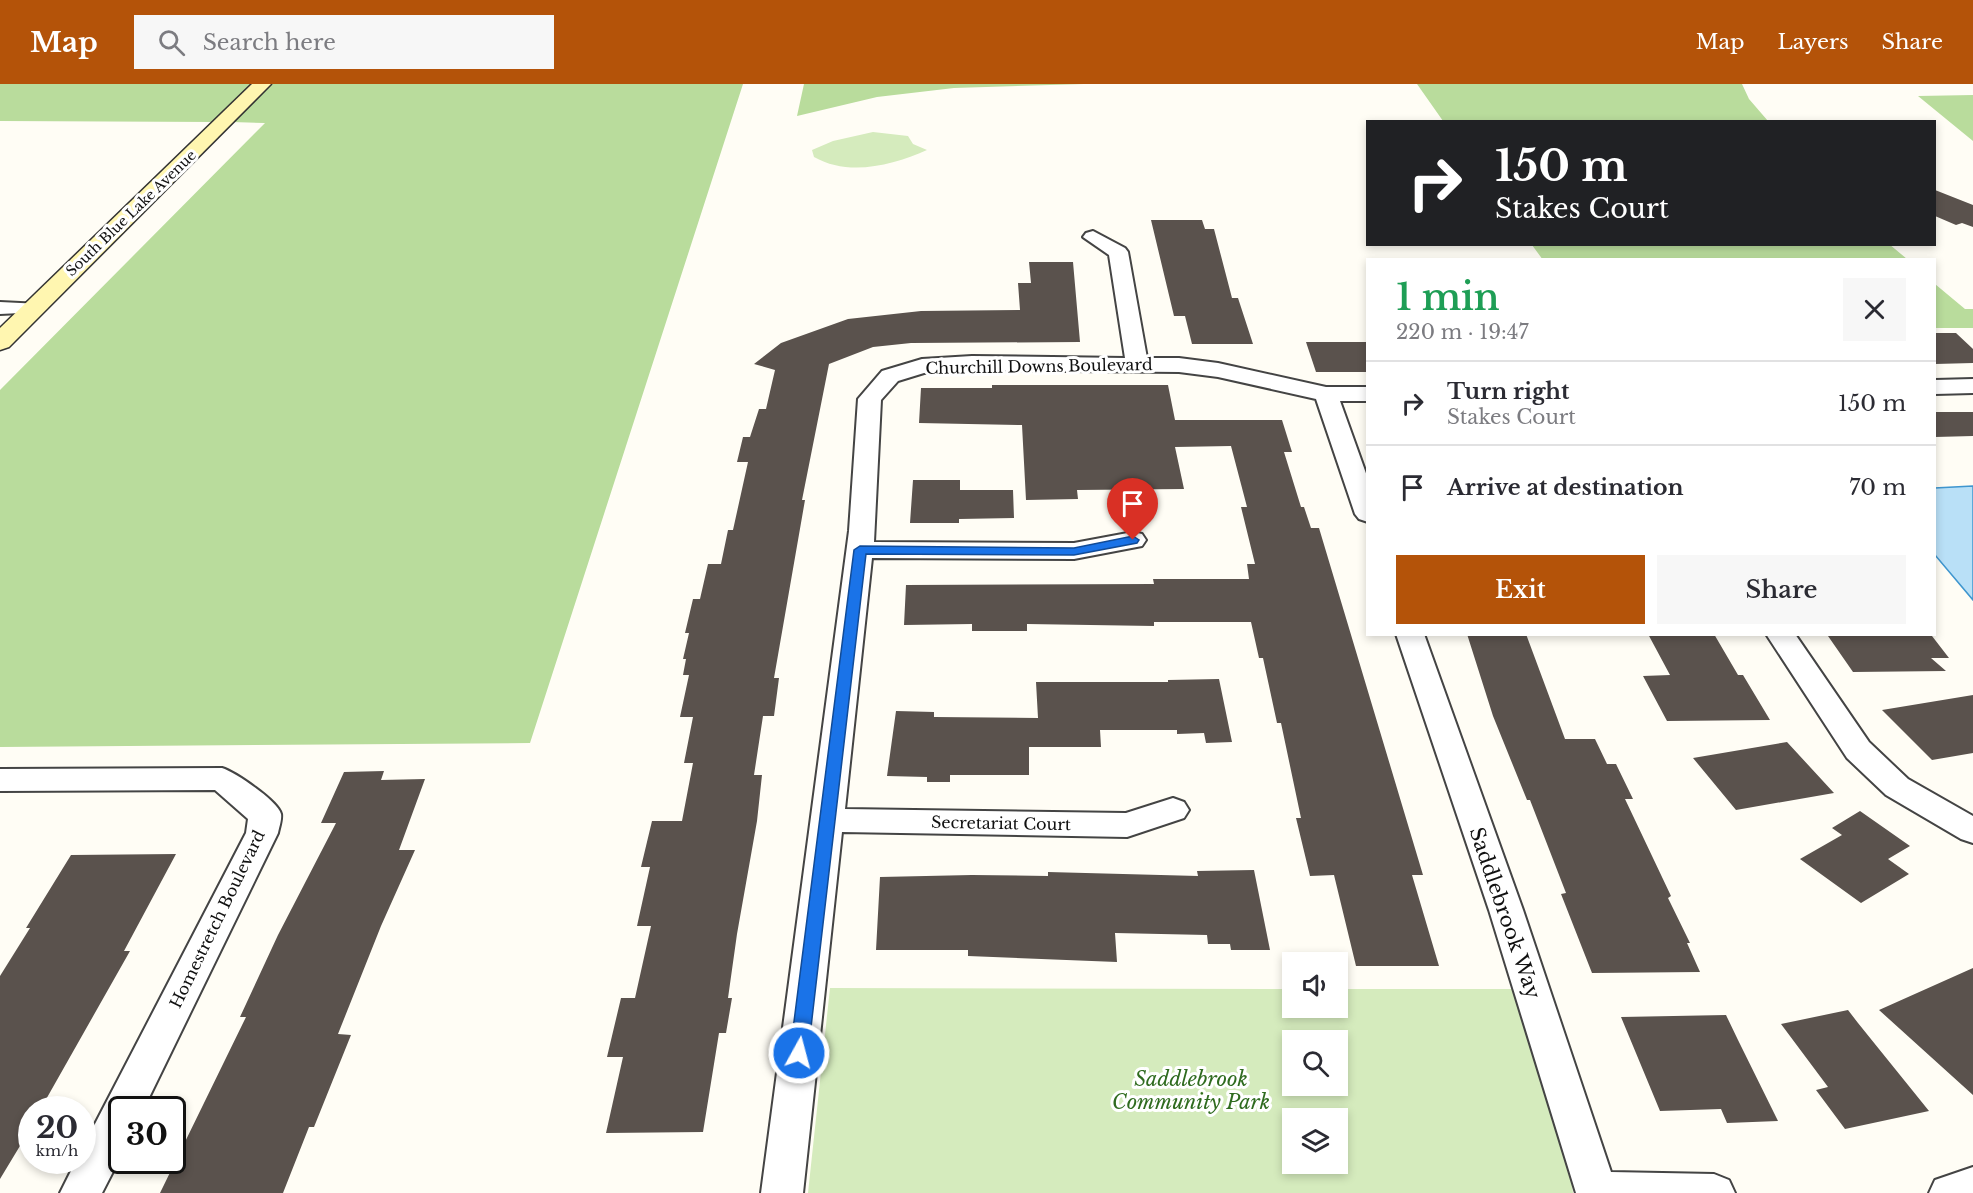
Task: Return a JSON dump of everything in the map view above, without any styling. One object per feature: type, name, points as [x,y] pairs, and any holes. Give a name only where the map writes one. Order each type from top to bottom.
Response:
[{"type":"main road","name":"South Blue Lake Avenue","points":[[0,342],[262,84]]},
{"type":"street","points":[[1093,237],[1118,252],[1137,365]]},
{"type":"street","points":[[0,309],[34,308]]},
{"type":"street","name":"Churchill Downs Boulevard","points":[[782,1193],[860,550],[870,399],[890,376],[922,366],[972,363],[1179,365],[1218,370],[1326,393],[1366,394]]},
{"type":"street","points":[[1936,387],[1973,386]]},
{"type":"street","points":[[1326,393],[1366,508]]},
{"type":"street","points":[[860,550],[1074,551],[1133,540]]},
{"type":"street","name":"Saddlebrook Way","points":[[1411,636],[1506,910],[1597,1191]]},
{"type":"street","points":[[1781,636],[1858,750],[1898,787],[1973,831]]},
{"type":"street","name":"Homestretch Boulevard","points":[[0,780],[222,779],[265,815],[262,833],[130,1096]]},
{"type":"street","name":"Secretariat Court","points":[[827,820],[1128,825],[1173,810]]},
{"type":"street","name":"Homestretch Boulevard","points":[[81,1193],[108,1139]]},
{"type":"street","points":[[1950,1193],[1973,1186]]},
{"type":"street","points":[[1597,1191],[1714,1193]]},
{"type":"green space","points":[[0,84],[254,84],[215,122],[0,121]]},
{"type":"green space","points":[[270,84],[743,84],[530,743],[0,747],[0,390],[265,123],[232,122]]},
{"type":"green space","points":[[804,84],[1084,84],[954,88],[877,97],[797,116]]},
{"type":"green space","points":[[1417,84],[1742,84],[1749,99],[1767,120],[1442,120]]},
{"type":"green space","points":[[1973,95],[1973,141],[1918,96]]},
{"type":"green space","points":[[873,132],[908,136],[913,144],[927,150],[886,164],[856,168],[828,163],[814,157],[812,150],[833,141]]},
{"type":"green space","points":[[1533,246],[1891,246],[1906,258],[1542,258]]},
{"type":"green space","points":[[1936,285],[1965,309],[1973,309],[1973,328],[1936,328]]},
{"type":"green space","name":"Saddlebrook Community Park","points":[[830,988],[1282,989],[1282,1018],[1348,1018],[1348,989],[1514,989],[1569,1159],[1573,1193],[808,1193]]},
{"type":"water","points":[[1973,486],[1973,600],[1936,556],[1936,488]]},
{"type":"building","points":[[1936,190],[1973,205],[1973,227],[1962,223],[1956,225],[1936,216]]},
{"type":"building","points":[[1151,220],[1202,220],[1205,229],[1214,229],[1232,298],[1238,298],[1253,344],[1192,344],[1185,316],[1174,316]]},
{"type":"building","points":[[1029,262],[1073,262],[1080,342],[911,343],[873,347],[829,364],[802,500],[805,500],[774,678],[779,678],[774,716],[763,716],[754,775],[762,775],[757,821],[728,998],[732,998],[726,1033],[719,1033],[703,1132],[606,1133],[623,1057],[607,1057],[621,998],[635,998],[651,926],[637,926],[650,867],[641,867],[652,821],[682,821],[693,763],[684,763],[693,717],[680,717],[689,675],[683,675],[686,659],[683,659],[689,633],[685,633],[693,599],[700,599],[708,564],[721,564],[728,530],[733,530],[748,462],[737,462],[743,437],[750,437],[759,409],[766,409],[775,370],[754,364],[781,343],[848,319],[921,311],[1020,310],[1018,283],[1031,283]]},
{"type":"building","points":[[1936,333],[1956,333],[1973,349],[1973,363],[1936,364]]},
{"type":"building","points":[[1306,342],[1366,342],[1366,372],[1316,372]]},
{"type":"building","points":[[992,385],[1168,385],[1175,420],[1282,420],[1292,452],[1284,452],[1301,507],[1304,507],[1311,528],[1319,528],[1423,875],[1412,875],[1439,966],[1356,966],[1334,875],[1310,876],[1296,818],[1301,818],[1281,723],[1277,723],[1263,658],[1259,658],[1251,622],[1154,622],[1154,626],[1027,624],[1027,631],[972,631],[972,624],[904,625],[906,585],[1154,584],[1153,579],[1249,579],[1247,564],[1255,564],[1241,507],[1247,507],[1231,446],[1175,447],[1184,489],[1077,490],[1078,499],[1026,500],[1022,425],[919,423],[921,388],[992,388]]},
{"type":"building","points":[[1936,412],[1973,412],[1973,436],[1936,437]]},
{"type":"building","points":[[913,480],[960,480],[960,490],[1013,490],[1014,518],[959,519],[959,523],[910,523]]},
{"type":"building","points":[[1468,636],[1527,636],[1565,739],[1595,739],[1607,764],[1616,764],[1633,799],[1625,799],[1671,896],[1668,898],[1690,943],[1687,943],[1700,972],[1592,973],[1561,894],[1566,893],[1530,800],[1527,800],[1493,716]]},
{"type":"building","points":[[1649,636],[1715,636],[1738,675],[1743,675],[1770,720],[1667,721],[1643,676],[1670,675]]},
{"type":"building","points":[[1828,636],[1932,636],[1949,658],[1931,658],[1946,671],[1853,672]]},
{"type":"building","points":[[1219,679],[1232,742],[1206,743],[1204,733],[1177,734],[1177,730],[1100,730],[1101,747],[1029,747],[1029,775],[950,775],[950,782],[927,782],[927,777],[887,776],[896,711],[934,712],[934,717],[1038,718],[1036,682],[1168,682],[1168,680]]},
{"type":"building","points":[[1973,695],[1973,753],[1932,760],[1882,710]]},
{"type":"building","points":[[1787,742],[1834,793],[1736,810],[1693,758]]},
{"type":"building","points":[[384,771],[381,780],[425,779],[399,850],[415,850],[381,926],[338,1034],[351,1035],[314,1127],[309,1127],[283,1193],[160,1193],[169,1174],[186,1174],[186,1140],[246,1017],[240,1017],[278,935],[336,823],[321,823],[344,772]]},
{"type":"building","points":[[1860,811],[1910,846],[1888,859],[1909,874],[1861,903],[1800,859],[1842,835],[1832,828]]},
{"type":"building","points":[[176,854],[124,951],[130,951],[48,1096],[18,1096],[18,1149],[0,1179],[0,976],[30,928],[26,928],[71,855]]},
{"type":"building","points":[[1254,870],[1270,950],[1231,950],[1230,944],[1208,944],[1207,935],[1115,933],[1117,962],[968,956],[968,950],[876,950],[880,877],[1048,876],[1048,872],[1198,876],[1197,871]]},
{"type":"building","points":[[1973,968],[1973,1095],[1879,1010]]},
{"type":"building","points":[[1848,1010],[1929,1111],[1845,1129],[1816,1090],[1828,1087],[1781,1024]]},
{"type":"building","points":[[1726,1015],[1778,1121],[1727,1123],[1721,1109],[1660,1111],[1621,1017]]},
{"type":"route","points":[[799,1053],[860,550],[1074,551],[1133,540]]}]
